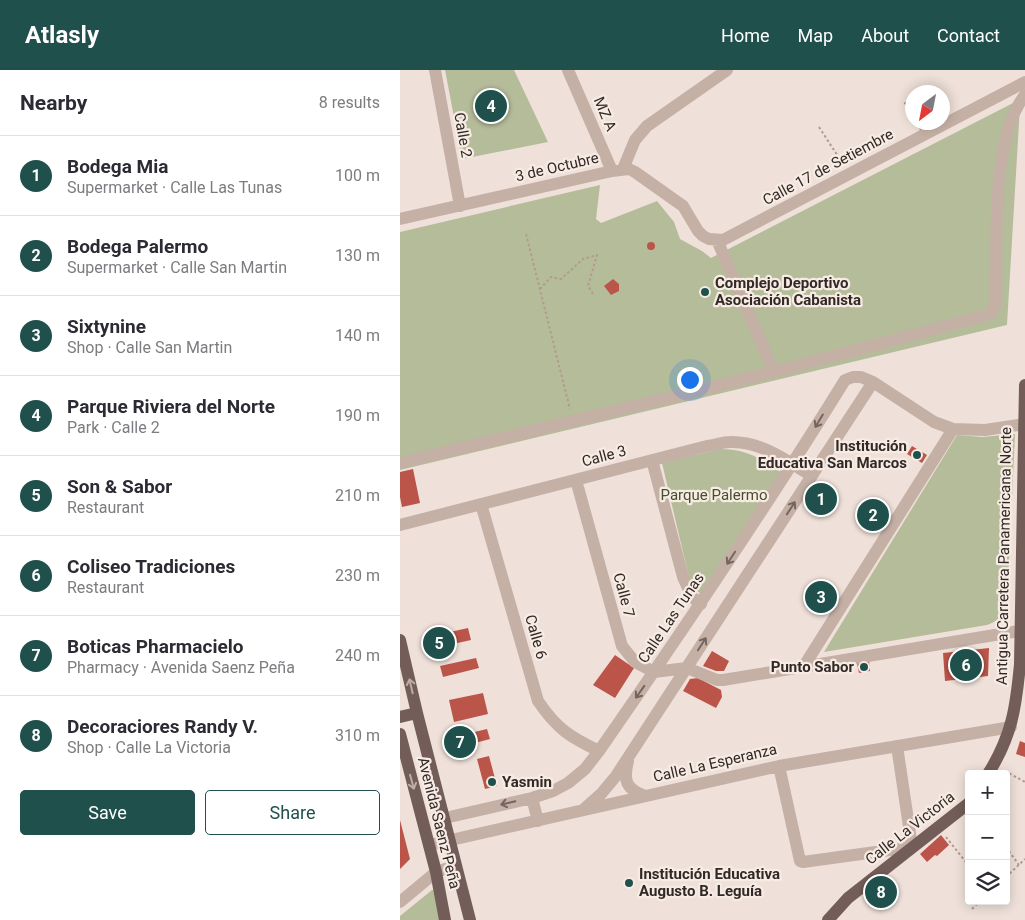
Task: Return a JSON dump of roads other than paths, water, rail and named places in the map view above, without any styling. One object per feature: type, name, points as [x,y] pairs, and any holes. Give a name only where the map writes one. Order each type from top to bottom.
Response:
[{"type":"main road","name":"Antigua Carretera Panamericana Norte","points":[[1011,727],[1022,664],[1019,631],[1023,546],[1025,385]]},
{"type":"main road","name":"Avenida Saenz Peña","points":[[400,640],[470,920]]},
{"type":"main road","points":[[400,717],[417,714]]},
{"type":"main road","points":[[991,770],[1006,742],[1011,727]]},
{"type":"main road","name":"Avenida Saenz Peña","points":[[400,734],[436,872],[446,920]]},
{"type":"main road","name":"Calle La Victoria","points":[[828,920],[848,898],[965,806]]},
{"type":"street","name":"Calle 2","points":[[435,70],[460,206]]},
{"type":"street","name":"MZ A","points":[[568,70],[617,170]]},
{"type":"street","points":[[727,70],[647,126],[635,140],[617,170],[635,172],[683,206],[698,231],[709,239],[716,240],[774,372]]},
{"type":"street","name":"Calle 17 de Setiembre","points":[[716,240],[729,236],[1025,82]]},
{"type":"street","points":[[400,463],[774,372],[987,315],[992,312],[996,301],[999,174],[1011,122],[1018,104],[1025,95]]},
{"type":"street","name":"3 de Octubre","points":[[400,219],[617,170]]},
{"type":"street","name":"Calle Las Tunas","points":[[445,818],[532,798],[553,791],[568,783],[585,769],[701,604],[793,465],[845,380],[861,377],[873,382],[934,422],[954,429],[985,430],[1024,425]]},
{"type":"street","points":[[582,811],[601,794],[616,776],[873,382]]},
{"type":"street","points":[[804,666],[954,429]]},
{"type":"street","name":"Calle 3","points":[[400,525],[707,446],[731,442],[752,444],[771,452],[812,476]]},
{"type":"street","points":[[652,460],[683,577],[692,597],[701,604]]},
{"type":"street","name":"Calle 7","points":[[576,480],[622,646],[635,662],[654,672]]},
{"type":"street","name":"Calle 6","points":[[481,504],[538,701],[560,728],[574,739],[599,751]]},
{"type":"street","points":[[654,672],[687,668],[717,680],[723,680],[1019,631]]},
{"type":"street","name":"Calle La Esperanza","points":[[429,845],[779,766],[1011,727]]},
{"type":"street","points":[[779,766],[800,861],[912,847],[897,746]]},
{"type":"street","points":[[629,756],[625,777],[628,786],[633,791],[645,796]]},
{"type":"street","points":[[532,798],[538,821]]},
{"type":"street","points":[[400,902],[436,872],[455,866]]},
{"type":"place","name":"Parque Riviera del Norte","points":[[491,106]]},
{"type":"place","name":"Complejo Deportivo Asociación Cabanista","points":[[705,292]]},
{"type":"place","name":"Institución Educativa San Marcos","points":[[917,455]]},
{"type":"place","name":"Bodega Mia","points":[[821,499]]},
{"type":"place","name":"Bodega Palermo","points":[[873,515]]},
{"type":"place","name":"Sixtynine","points":[[821,597]]},
{"type":"place","name":"Son & Sabor","points":[[439,643]]},
{"type":"place","name":"Coliseo Tradiciones","points":[[966,665]]},
{"type":"place","name":"Punto Sabor","points":[[864,667]]},
{"type":"place","name":"Boticas Pharmacielo","points":[[460,742]]},
{"type":"place","name":"Yasmin","points":[[492,782]]},
{"type":"place","name":"Institución Educativa Augusto B. Leguía","points":[[629,883]]},
{"type":"place","name":"Decoraciores Randy V.","points":[[881,892]]},
{"type":"park label","name":"Parque Palermo","points":[[714,495]]}]
